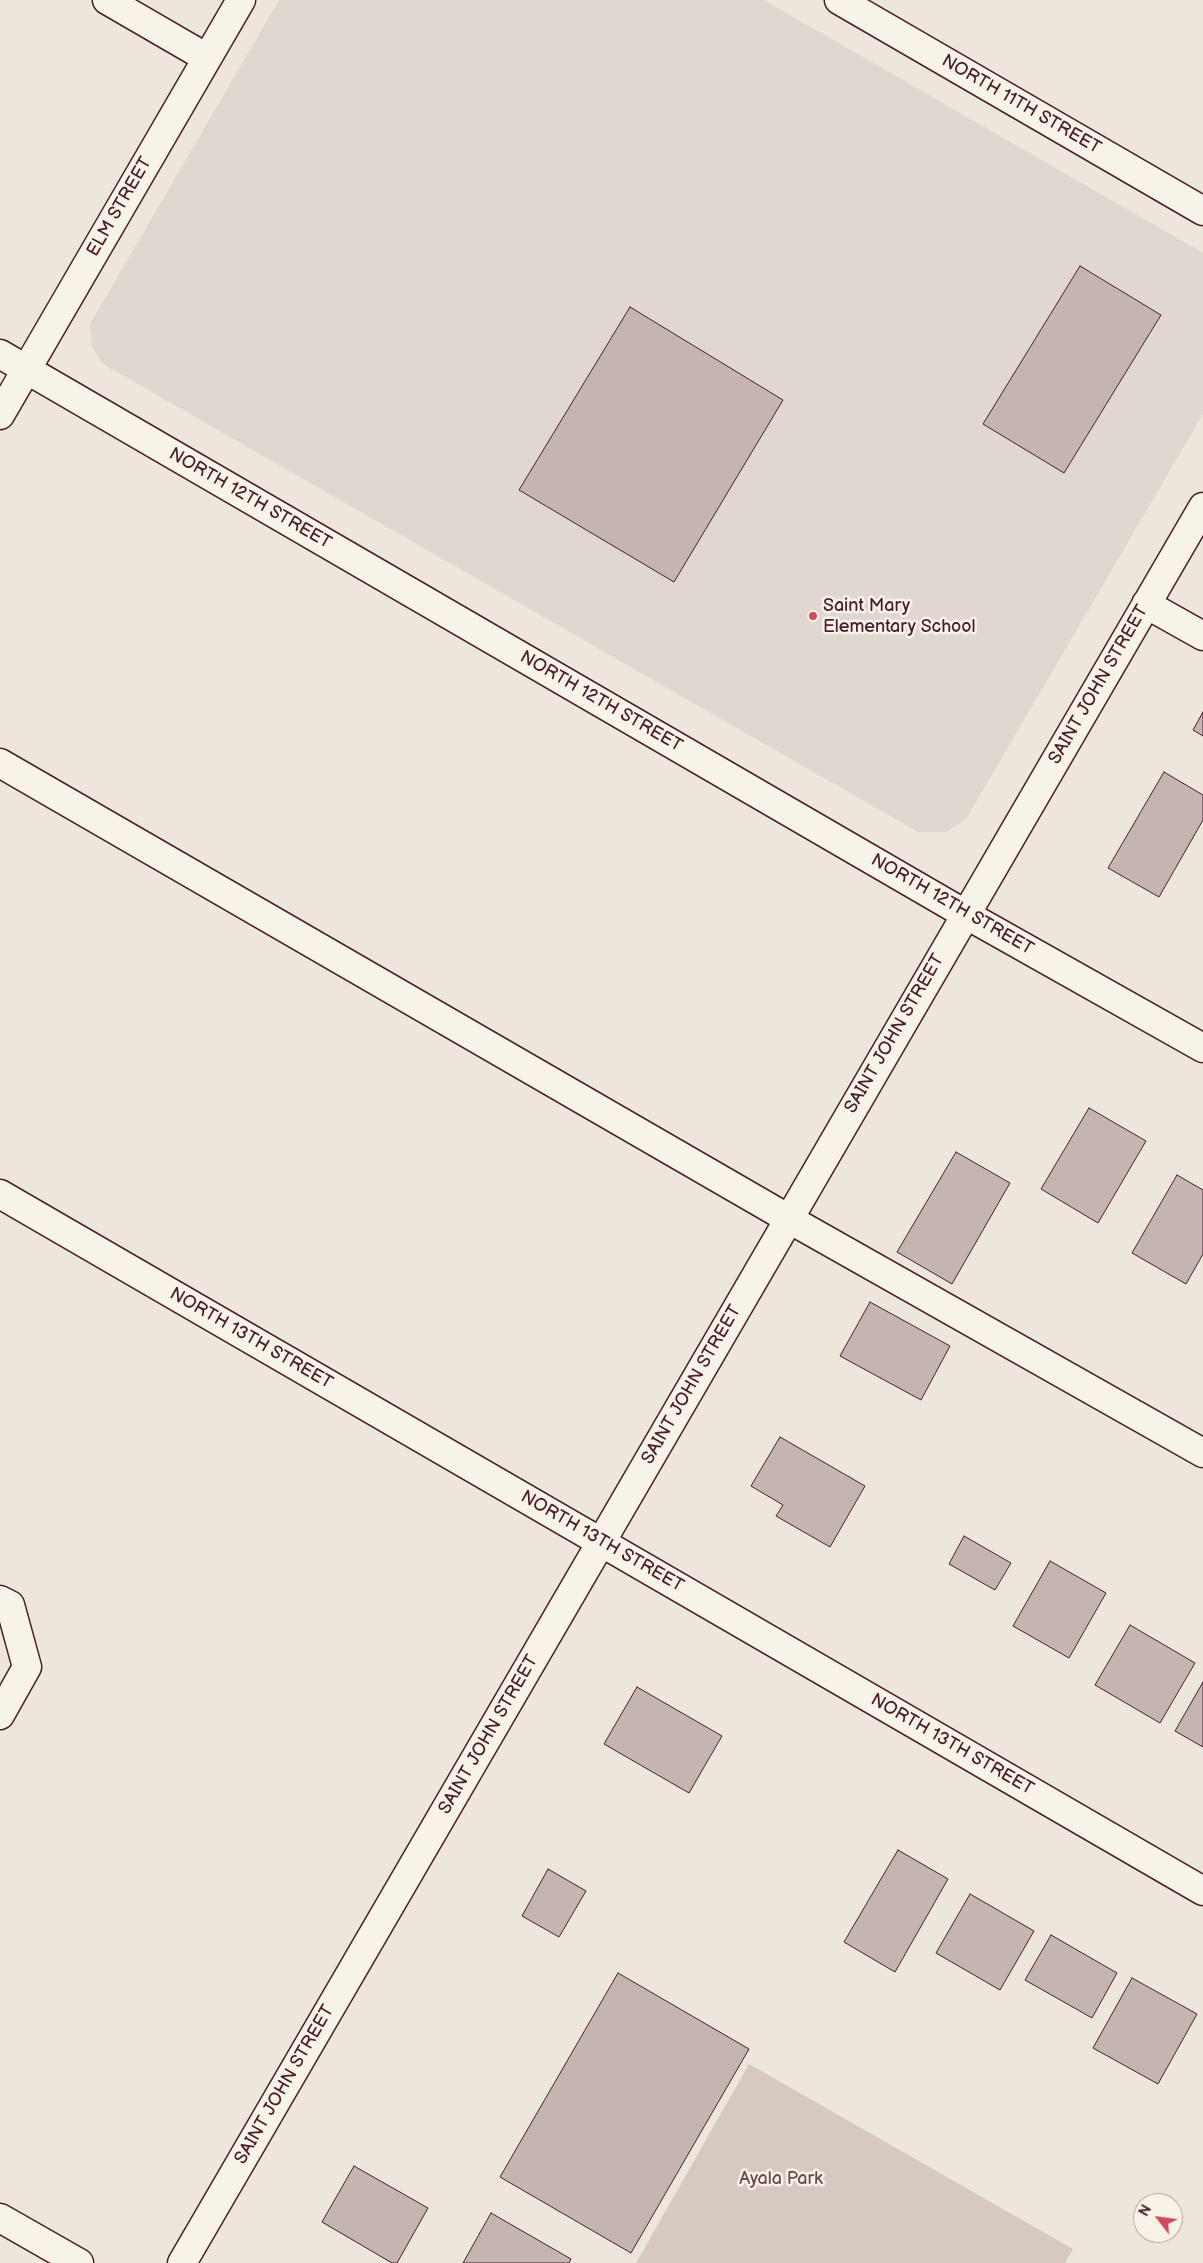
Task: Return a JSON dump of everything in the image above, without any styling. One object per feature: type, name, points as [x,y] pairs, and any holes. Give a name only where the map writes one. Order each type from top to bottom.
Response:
[{"type":"street","points":[[107,0],[207,58]]},
{"type":"street","name":"ELM STREET","points":[[0,415],[241,0]]},
{"type":"street","name":"NORTH 11TH STREET","points":[[839,0],[1203,211]]},
{"type":"street","name":"NORTH 12TH STREET","points":[[0,354],[965,914],[1203,1048]]},
{"type":"street","name":"SAINT JOHN STREET","points":[[182,2263],[1203,507]]},
{"type":"street","points":[[1146,604],[1203,636]]},
{"type":"street","points":[[0,763],[788,1219],[1203,1453]]},
{"type":"street","name":"NORTH 13TH STREET","points":[[0,1194],[1203,1891]]},
{"type":"street","points":[[0,1600],[10,1605],[27,1667],[0,1715]]},
{"type":"street","points":[[0,2218],[79,2263]]},
{"type":"shaded area","name":"Saint Mary Elementary School","points":[[279,0],[764,0],[1203,253],[1203,414],[966,819],[946,832],[918,832],[103,364],[92,347],[90,324]]},
{"type":"green space","name":"Ayala Park","points":[[749,2064],[1073,2249],[1065,2263],[636,2263]]},
{"type":"building","points":[[1080,266],[1161,315],[1064,473],[983,424]]},
{"type":"building","points":[[630,307],[783,400],[674,582],[519,490]]},
{"type":"building","points":[[1203,712],[1203,736],[1193,730]]},
{"type":"building","points":[[1164,772],[1203,795],[1203,820],[1159,897],[1108,868]]},
{"type":"building","points":[[1089,1108],[1146,1141],[1098,1223],[1041,1189]]},
{"type":"building","points":[[956,1152],[1010,1183],[952,1284],[897,1252]]},
{"type":"building","points":[[1177,1175],[1203,1190],[1203,1254],[1186,1284],[1132,1253]]},
{"type":"building","points":[[870,1302],[950,1346],[921,1400],[840,1356]]},
{"type":"building","points":[[780,1437],[865,1486],[830,1547],[776,1516],[783,1505],[751,1486]]},
{"type":"building","points":[[964,1536],[1011,1563],[995,1590],[949,1564]]},
{"type":"building","points":[[1050,1561],[1106,1593],[1069,1658],[1013,1626]]},
{"type":"building","points":[[1130,1625],[1195,1663],[1160,1723],[1095,1685]]},
{"type":"building","points":[[1203,1682],[1203,1747],[1175,1731]]},
{"type":"building","points":[[637,1687],[722,1736],[689,1793],[604,1744]]},
{"type":"building","points":[[898,1850],[948,1879],[895,1972],[844,1942]]},
{"type":"building","points":[[548,1869],[586,1891],[559,1937],[522,1916]]},
{"type":"building","points":[[970,1894],[1034,1931],[1000,1990],[936,1953]]},
{"type":"building","points":[[1051,1935],[1117,1973],[1092,2018],[1025,1980]]},
{"type":"building","points":[[618,1973],[749,2049],[631,2253],[500,2177]]},
{"type":"building","points":[[1132,1978],[1197,2014],[1158,2084],[1093,2048]]},
{"type":"building","points":[[354,2166],[428,2208],[397,2263],[392,2263],[322,2222]]},
{"type":"building","points":[[491,2213],[571,2259],[569,2263],[463,2263]]},
{"type":"place","name":"Saint Mary Elementary School","points":[[813,616]]}]
